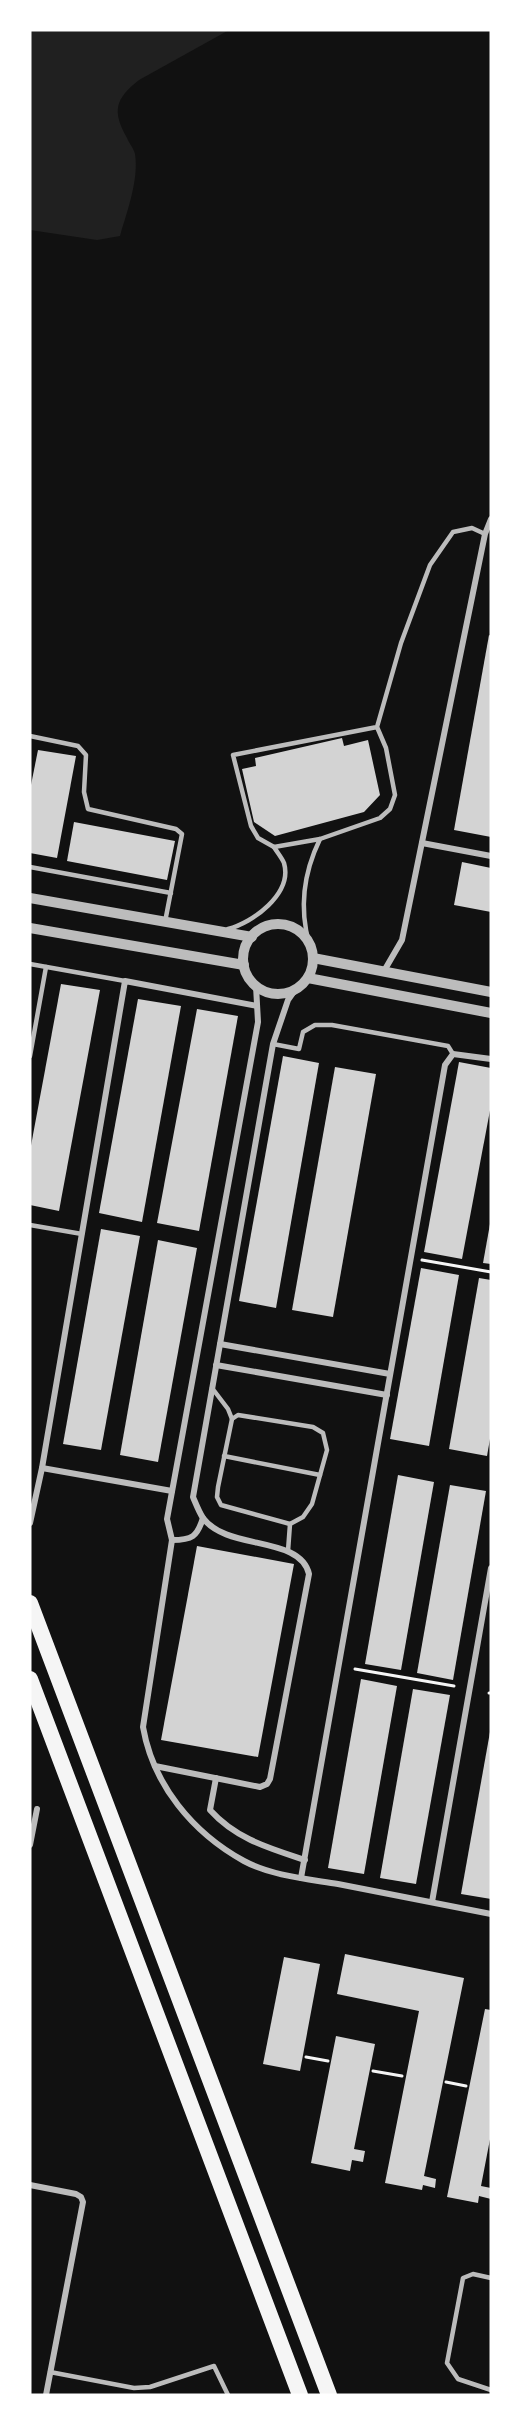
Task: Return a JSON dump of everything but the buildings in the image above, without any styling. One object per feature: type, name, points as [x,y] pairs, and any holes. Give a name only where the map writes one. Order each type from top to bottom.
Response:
[{"type":"highway","points":[[30,1603],[329,2395]]},
{"type":"highway","points":[[30,1679],[300,2395]]},
{"type":"street","points":[[384,971],[402,940],[407,919],[485,534],[491,519]]},
{"type":"street","points":[[422,843],[491,856]]},
{"type":"street","points":[[30,898],[252,937]]},
{"type":"street","points":[[155,1766],[260,1787],[267,1785],[309,1574],[300,1558],[288,1551],[230,1538],[203,1518],[193,1497],[273,1044],[288,1000],[308,978],[313,958],[309,943],[293,927],[282,925],[260,930],[252,937],[244,955],[244,965],[256,986],[258,1022],[167,1520],[172,1540],[143,1727],[146,1749],[174,1802],[211,1838],[246,1862],[302,1878],[491,1914]]},
{"type":"street","points":[[30,928],[244,965]]},
{"type":"street","points":[[313,958],[491,992]]},
{"type":"street","points":[[308,978],[491,1012]]},
{"type":"street","points":[[30,1523],[42,1468],[125,981],[257,1006]]},
{"type":"street","points":[[256,986],[275,994],[295,990]]},
{"type":"street","points":[[302,1878],[445,1065],[453,1054],[491,1059]]},
{"type":"street","points":[[220,1344],[390,1374]]},
{"type":"street","points":[[216,1365],[387,1395]]},
{"type":"street","points":[[42,1468],[172,1491]]},
{"type":"street","points":[[172,1540],[193,1538],[198,1533],[203,1518]]},
{"type":"street","points":[[432,1902],[491,1568]]},
{"type":"street","points":[[216,1778],[210,1810],[223,1824],[245,1838],[304,1860]]},
{"type":"street","points":[[30,1845],[37,1809]]},
{"type":"street","points":[[30,2185],[81,2197],[82,2209],[46,2395]]},
{"type":"lane","points":[[274,847],[320,839],[380,818],[390,808],[395,795],[386,747],[378,727],[401,644],[430,565],[453,532],[472,528],[485,534]]},
{"type":"lane","points":[[219,932],[242,925],[264,910],[278,892],[284,878],[284,864],[274,847],[258,838],[251,826],[233,755],[378,727]]},
{"type":"lane","points":[[30,736],[78,746],[86,755],[84,792],[88,808],[176,828],[182,834],[165,922]]},
{"type":"lane","points":[[309,943],[303,921],[303,898],[310,861],[320,839]]},
{"type":"lane","points":[[30,867],[171,893]]},
{"type":"lane","points":[[30,964],[125,981]]},
{"type":"lane","points":[[30,1056],[46,967]]},
{"type":"lane","points":[[273,1044],[299,1049],[303,1032],[315,1025],[332,1025],[448,1046],[453,1054]]},
{"type":"lane","points":[[30,1225],[82,1234]]},
{"type":"lane","points":[[212,1388],[228,1408],[232,1419],[217,1497],[221,1505],[290,1524],[303,1517],[312,1504],[327,1450],[323,1433],[313,1427],[242,1415],[232,1419]]},
{"type":"lane","points":[[224,1456],[320,1475]]},
{"type":"lane","points":[[288,1551],[290,1524]]},
{"type":"lane","points":[[491,2278],[473,2274],[463,2278],[447,2363],[458,2379],[491,2390]]},
{"type":"lane","points":[[50,2372],[134,2388],[150,2387],[214,2366],[228,2395]]},
{"type":"lane","points":[[150,2387],[153,2395]]},
{"type":"path","points":[[422,1260],[491,1272]]},
{"type":"path","points":[[355,1669],[454,1686]]},
{"type":"path","points":[[306,2056],[328,2061]]},
{"type":"path","points":[[373,2071],[402,2076]]},
{"type":"path","points":[[447,2082],[466,2086]]},
{"type":"shaded area","points":[[30,30],[229,30],[139,80],[121,100],[118,106],[119,120],[134,152],[136,164],[132,195],[120,236],[97,240],[30,230]]}]
